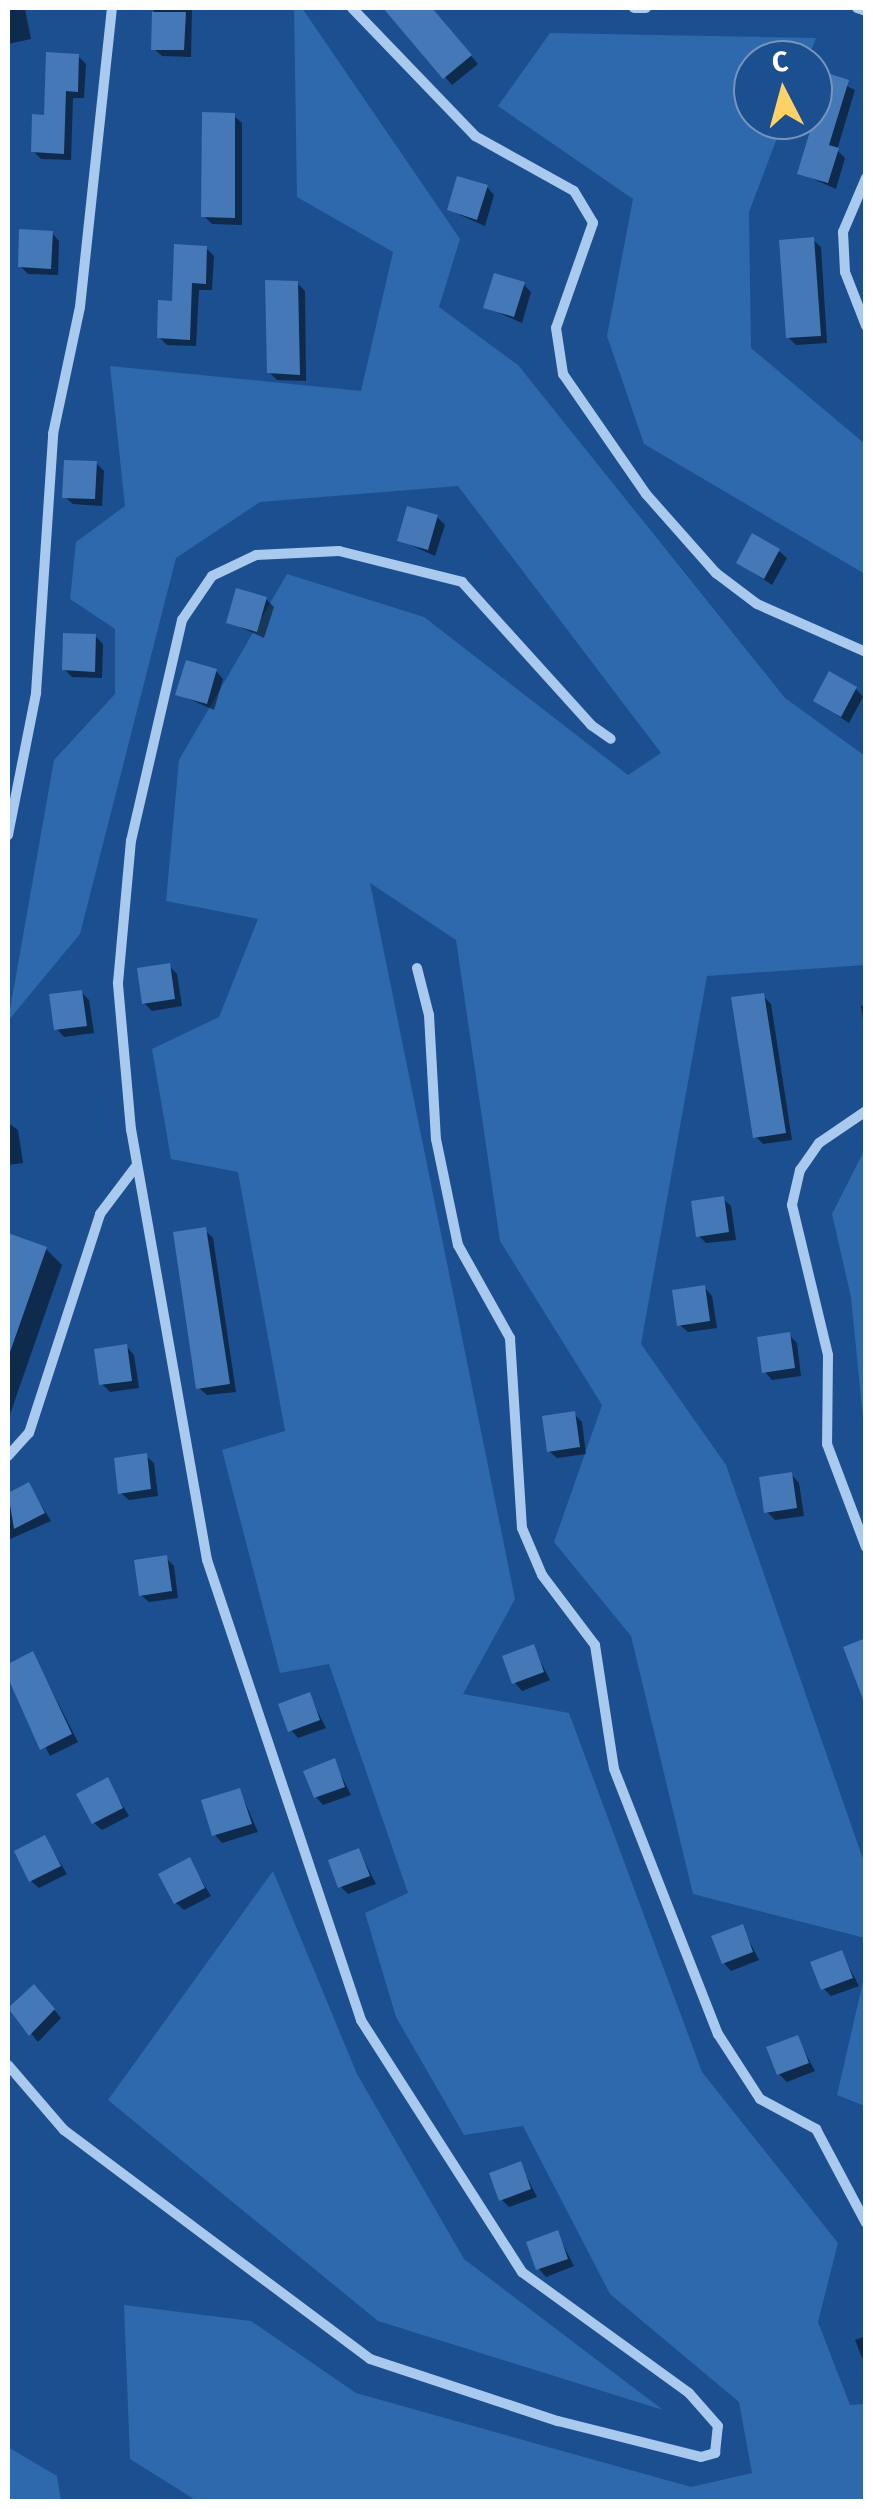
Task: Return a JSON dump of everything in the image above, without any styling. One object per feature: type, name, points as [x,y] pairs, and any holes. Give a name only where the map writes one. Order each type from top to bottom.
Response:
[{"type":"street","points":[[8,835],[36,692],[53,434],[80,308],[112,8]]},
{"type":"street","points":[[352,8],[475,136],[574,191],[584,207],[593,223],[556,328],[563,374],[646,494],[716,573],[758,604],[866,652]]},
{"type":"street","points":[[635,8],[646,8]]},
{"type":"street","points":[[857,8],[866,11]]},
{"type":"street","points":[[866,178],[844,232],[845,272],[866,326]]},
{"type":"street","points":[[8,2065],[64,2130],[370,2360],[558,2421],[701,2457],[716,2453],[718,2426],[690,2393],[522,2272],[361,2020],[208,1560],[137,1165],[118,983],[131,841],[182,620],[212,576],[256,555],[339,551],[462,582],[591,726],[611,739]]},
{"type":"street","points":[[417,968],[429,1015],[436,1139],[458,1246],[510,1338],[522,1528],[542,1575],[595,1645],[614,1769],[718,2034],[760,2099],[816,2129],[866,2223]]},
{"type":"street","points":[[866,1111],[819,1142],[800,1170],[792,1205],[828,1356],[827,1444],[866,1547]]},
{"type":"street","points":[[8,1456],[29,1433],[100,1214],[137,1165]]},
{"type":"shaded area","points":[[294,8],[302,8],[460,239],[439,307],[518,365],[785,698],[865,756],[865,965],[707,976],[641,1344],[726,1465],[865,1865],[865,1938],[693,1894],[631,1636],[554,1542],[602,1405],[500,1241],[456,940],[370,883],[515,1599],[463,1694],[569,1713],[702,2072],[838,2243],[818,2322],[850,2405],[865,2404],[865,2501],[197,2501],[130,2459],[124,2305],[251,2321],[356,2393],[691,2487],[752,2473],[739,2402],[610,2294],[523,2126],[464,2135],[396,2017],[365,1913],[408,1893],[329,1664],[280,1673],[222,1450],[285,1431],[238,1172],[171,1159],[152,1049],[219,1017],[258,919],[166,901],[179,760],[287,574],[424,617],[628,775],[661,753],[458,486],[260,502],[176,558],[80,934],[8,1021],[54,760],[115,694],[115,629],[70,599],[76,542],[125,506],[110,366],[361,391],[393,252],[297,197]]},
{"type":"shaded area","points":[[550,33],[816,38],[733,40],[733,140],[776,140],[749,212],[751,348],[865,444],[865,574],[644,444],[607,336],[633,199],[498,106]]},
{"type":"shaded area","points":[[865,1149],[865,1439],[851,1297],[832,1214]]},
{"type":"shaded area","points":[[273,1871],[357,2074],[464,2259],[663,2410],[378,2321],[108,2100]]},
{"type":"shaded area","points":[[865,1973],[866,2106],[837,2095]]},
{"type":"shaded area","points":[[8,2447],[57,2476],[61,2501],[8,2501]]},
{"type":"building","points":[[383,8],[432,8],[472,55],[443,79]]},
{"type":"building","points":[[152,12],[186,12],[184,50],[151,50]]},
{"type":"building","points":[[46,52],[79,54],[78,92],[66,91],[64,154],[31,152],[32,114],[44,115]]},
{"type":"building","points":[[833,75],[849,80],[833,132]]},
{"type":"building","points":[[202,112],[235,113],[235,218],[201,217]]},
{"type":"building","points":[[807,140],[831,140],[829,145],[839,148],[828,183],[797,174]]},
{"type":"building","points":[[457,176],[488,185],[477,220],[447,210]]},
{"type":"building","points":[[19,229],[53,231],[51,269],[18,267]]},
{"type":"building","points":[[814,237],[821,336],[786,338],[779,240]]},
{"type":"building","points":[[174,244],[207,246],[206,284],[192,283],[190,340],[157,338],[158,300],[172,301]]},
{"type":"building","points":[[494,273],[525,282],[514,317],[483,308]]},
{"type":"building","points":[[265,280],[298,281],[300,375],[267,373]]},
{"type":"building","points":[[64,460],[97,461],[95,499],[62,498]]},
{"type":"building","points":[[407,506],[438,515],[428,550],[397,541]]},
{"type":"building","points":[[752,533],[780,549],[764,579],[736,563]]},
{"type":"building","points":[[236,588],[267,597],[257,632],[226,623]]},
{"type":"building","points":[[63,633],[96,634],[95,672],[62,670]]},
{"type":"building","points":[[186,660],[217,669],[207,704],[175,695]]},
{"type":"building","points":[[829,671],[857,687],[841,717],[813,701]]},
{"type":"building","points":[[170,963],[175,999],[142,1004],[137,968]]},
{"type":"building","points":[[82,990],[87,1026],[54,1030],[49,994]]},
{"type":"building","points":[[764,993],[786,1133],[753,1138],[731,997]]},
{"type":"building","points":[[724,1196],[729,1232],[696,1237],[691,1201]]},
{"type":"building","points":[[206,1227],[230,1384],[196,1389],[173,1232]]},
{"type":"building","points":[[8,1233],[47,1247],[10,1352],[8,1351]]},
{"type":"building","points":[[705,1285],[710,1321],[677,1326],[672,1290]]},
{"type":"building","points":[[790,1332],[795,1368],[762,1373],[757,1337]]},
{"type":"building","points":[[127,1344],[132,1381],[99,1385],[94,1349]]},
{"type":"building","points":[[575,1411],[580,1447],[547,1452],[542,1416]]},
{"type":"building","points":[[147,1453],[151,1489],[118,1494],[114,1458]]},
{"type":"building","points":[[792,1472],[797,1508],[764,1513],[759,1477]]},
{"type":"building","points":[[29,1482],[45,1513],[14,1529],[8,1493]]},
{"type":"building","points":[[167,1555],[172,1591],[139,1596],[134,1560]]},
{"type":"building","points":[[866,1638],[866,1701],[864,1702],[843,1647]]},
{"type":"building","points":[[534,1644],[544,1672],[512,1684],[502,1656]]},
{"type":"building","points":[[33,1651],[72,1734],[40,1750],[8,1678],[8,1664]]},
{"type":"building","points":[[310,1692],[320,1720],[288,1732],[278,1704]]},
{"type":"building","points":[[335,1758],[345,1787],[314,1798],[303,1771]]},
{"type":"building","points":[[108,1777],[123,1808],[92,1824],[76,1794]]},
{"type":"building","points":[[240,1788],[252,1824],[212,1836],[201,1800]]},
{"type":"building","points":[[45,1835],[61,1866],[29,1882],[14,1851]]},
{"type":"building","points":[[359,1848],[370,1876],[338,1888],[328,1860]]},
{"type":"building","points":[[190,1857],[205,1888],[174,1904],[158,1874]]},
{"type":"building","points":[[743,1924],[753,1952],[722,1964],[711,1936]]},
{"type":"building","points":[[842,1950],[853,1978],[821,1990],[810,1962]]},
{"type":"building","points":[[34,1984],[55,2009],[29,2036],[8,2008]]},
{"type":"building","points":[[798,2035],[809,2063],[777,2075],[766,2047]]},
{"type":"building","points":[[521,2161],[531,2189],[499,2201],[489,2173]]},
{"type":"building","points":[[558,2230],[568,2259],[536,2270],[526,2242]]}]
